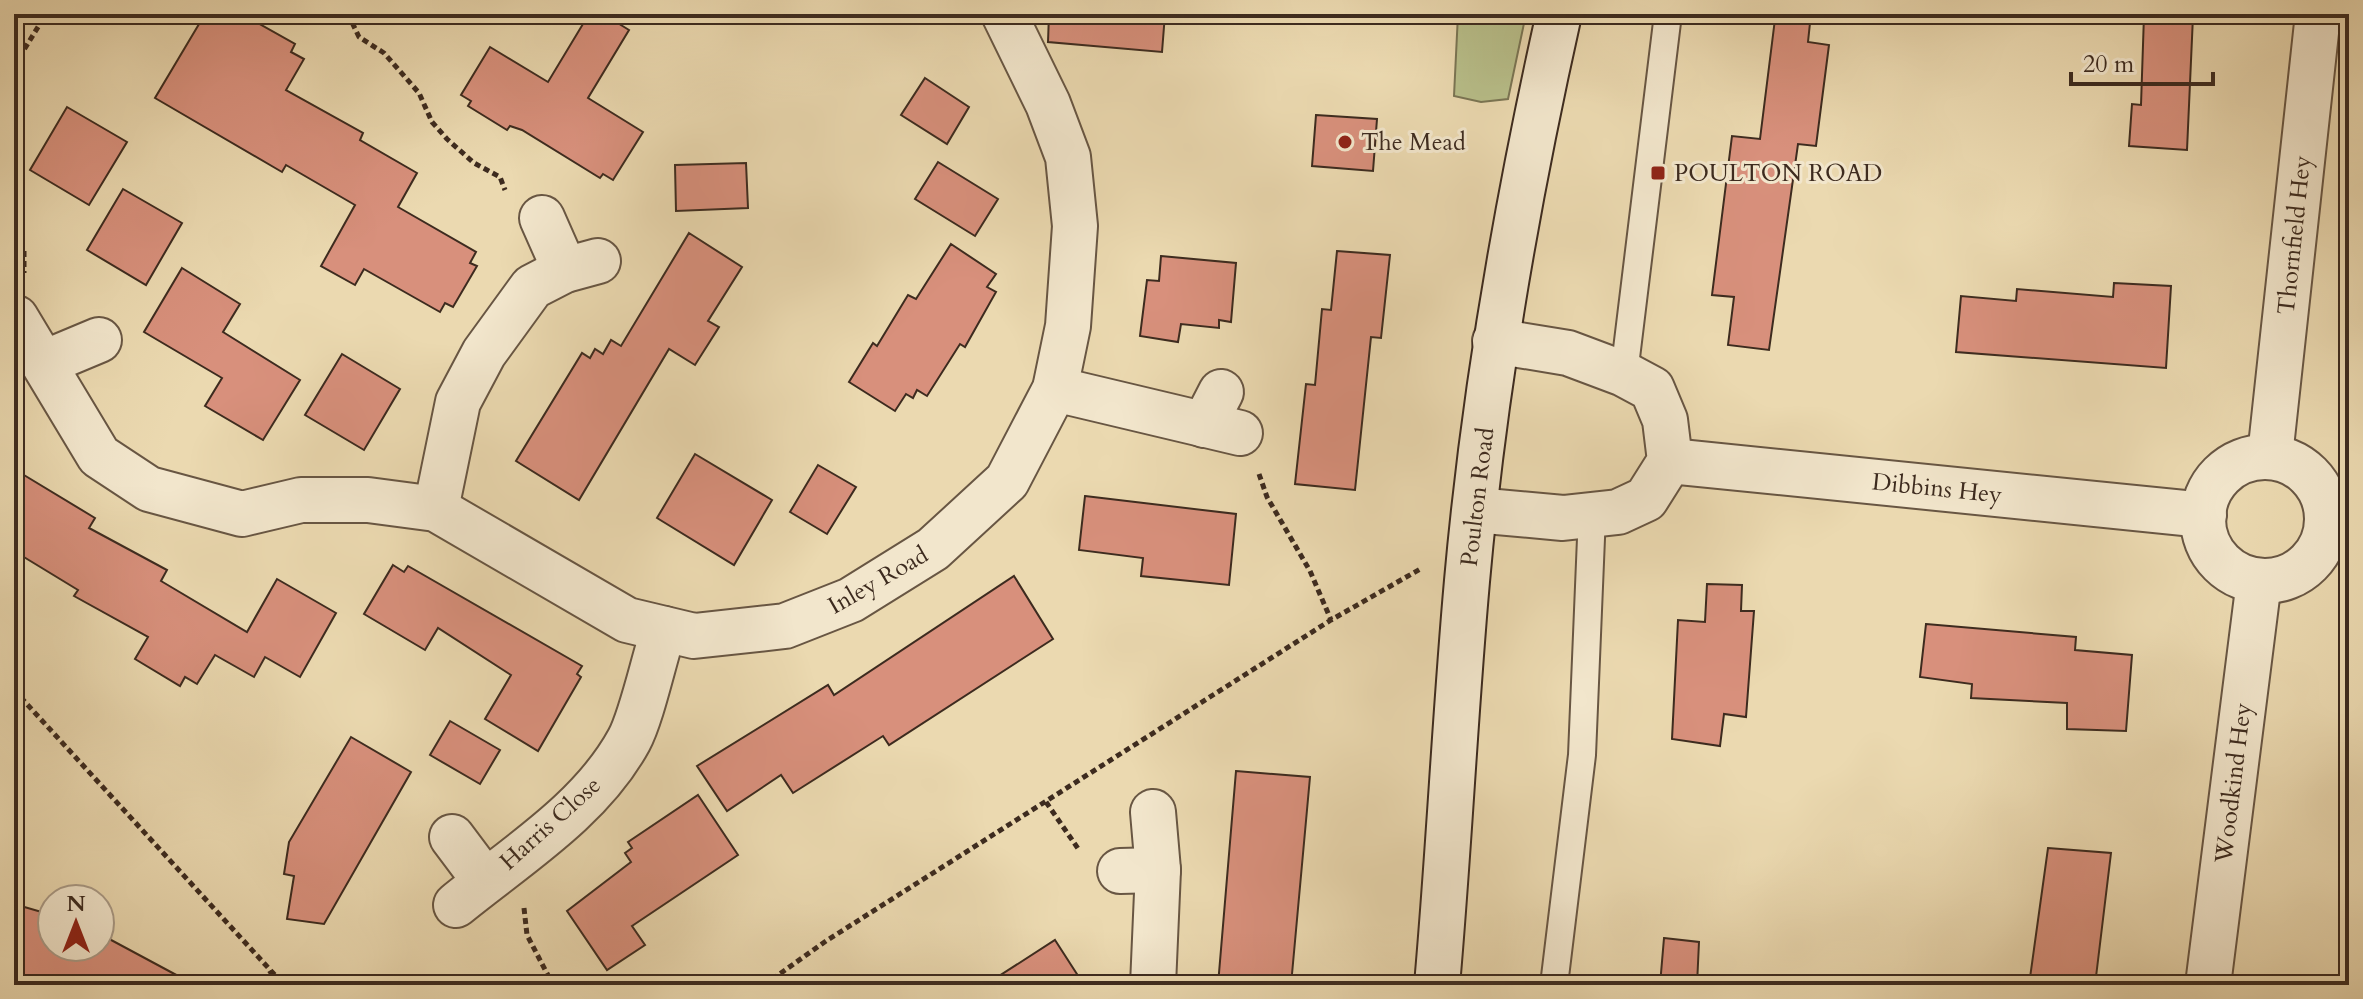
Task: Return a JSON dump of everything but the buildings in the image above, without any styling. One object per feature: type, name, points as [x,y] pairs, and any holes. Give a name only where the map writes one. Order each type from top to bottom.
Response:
[{"type":"street","name":"Inley Road","points":[[16,318],[99,456],[149,489],[242,514],[301,500],[368,500],[436,509],[627,620],[694,636],[785,626],[851,600],[933,549],[1007,481],[1055,389],[1068,326],[1075,226],[1068,157],[1048,104],[1004,14]]},
{"type":"street","name":"Poulton Road","points":[[1437,985],[1474,524],[1495,341],[1530,140],[1559,14]]},
{"type":"street","name":"Thornfield Hey","points":[[2270,456],[2318,14]]},
{"type":"street","points":[[436,509],[458,402],[484,353],[532,287],[582,265],[542,218]]},
{"type":"street","points":[[44,363],[99,340]]},
{"type":"street","points":[[1474,524],[1618,512],[1646,499],[1670,461],[1665,420],[1652,389],[1624,374],[1568,353],[1495,341]]},
{"type":"street","points":[[1055,389],[1222,417]]},
{"type":"street","points":[[2270,456],[2307,472],[2322,491],[2328,513],[2338,527],[2324,541],[2311,562],[2292,576],[2259,581],[2226,567],[2210,548],[2205,535],[2204,515],[2208,493],[2222,474],[2247,459],[2270,456]]},
{"type":"street","name":"Dibbins Hey","points":[[1670,461],[2204,515]]},
{"type":"street","name":"Woodkind Hey","points":[[2208,985],[2259,581]]},
{"type":"street","name":"Harris Close","points":[[452,837],[470,893],[593,790],[630,739],[664,629]]},
{"type":"street","points":[[1153,812],[1139,871],[1153,985]]},
{"type":"lane","points":[[1624,374],[1668,14]]},
{"type":"lane","points":[[1554,985],[1582,755],[1592,514]]},
{"type":"path","points":[[14,66],[46,14]]},
{"type":"path","points":[[348,14],[359,37],[384,53],[411,83],[432,122],[447,139],[474,163],[500,177],[508,197],[542,218]]},
{"type":"path","points":[[1222,417],[1310,571],[1331,620]]},
{"type":"path","points":[[764,985],[1331,620],[1474,524]]},
{"type":"path","points":[[14,690],[284,985]]},
{"type":"path","points":[[1046,802],[1086,861],[1139,871]]},
{"type":"path","points":[[519,855],[527,935],[553,985]]},
{"type":"path","points":[[252,985],[272,972]]},
{"type":"green space","points":[[1458,14],[1526,14],[1508,99],[1481,102],[1454,96]]},
{"type":"place","name":"The Mead","points":[[1345,142]]},
{"type":"place","name":"POULTON ROAD","points":[[1658,173]]}]
